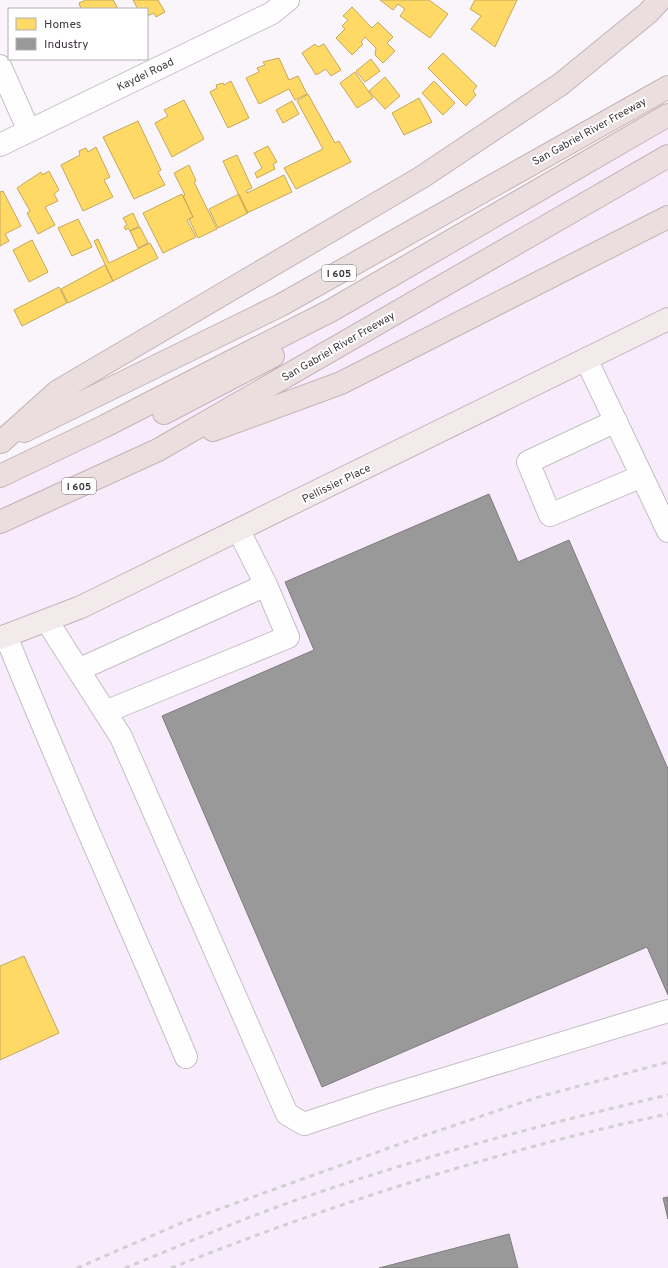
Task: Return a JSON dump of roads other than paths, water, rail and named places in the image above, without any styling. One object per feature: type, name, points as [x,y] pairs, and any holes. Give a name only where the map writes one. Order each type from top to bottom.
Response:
[{"type":"highway","points":[[1,443],[58,391],[422,177],[561,84],[648,13],[660,0]]},
{"type":"highway","name":"San Gabriel River Freeway","points":[[1,443],[281,305],[668,87]]},
{"type":"highway","points":[[0,476],[105,426],[332,310],[668,114]]},
{"type":"highway","points":[[0,491],[228,382],[323,329],[668,130]]},
{"type":"highway","name":"San Gabriel River Freeway","points":[[0,522],[158,450],[668,156]]},
{"type":"highway","points":[[158,450],[341,383],[668,217]]},
{"type":"main road","name":"Pellissier Place","points":[[3,637],[81,608],[668,319]]},
{"type":"street","name":"Kaydel Road","points":[[0,145],[272,13],[288,0]]},
{"type":"street","points":[[0,66],[30,130]]},
{"type":"street","points":[[586,359],[668,531]]},
{"type":"street","points":[[616,421],[528,462],[550,516],[642,476]]},
{"type":"street","points":[[105,712],[288,637],[266,585],[239,531]]},
{"type":"street","points":[[78,670],[266,585]]},
{"type":"street","points":[[47,621],[121,737],[287,1114],[304,1124],[379,1099],[668,1011]]},
{"type":"street","points":[[3,637],[132,929],[186,1057]]},
{"type":"railway","points":[[77,1268],[186,1221],[411,1140],[535,1098],[668,1062]]},
{"type":"railway","points":[[125,1268],[264,1212],[355,1180],[488,1140],[668,1095]]},
{"type":"railway","points":[[171,1268],[293,1222],[416,1180],[541,1144],[668,1114]]}]
